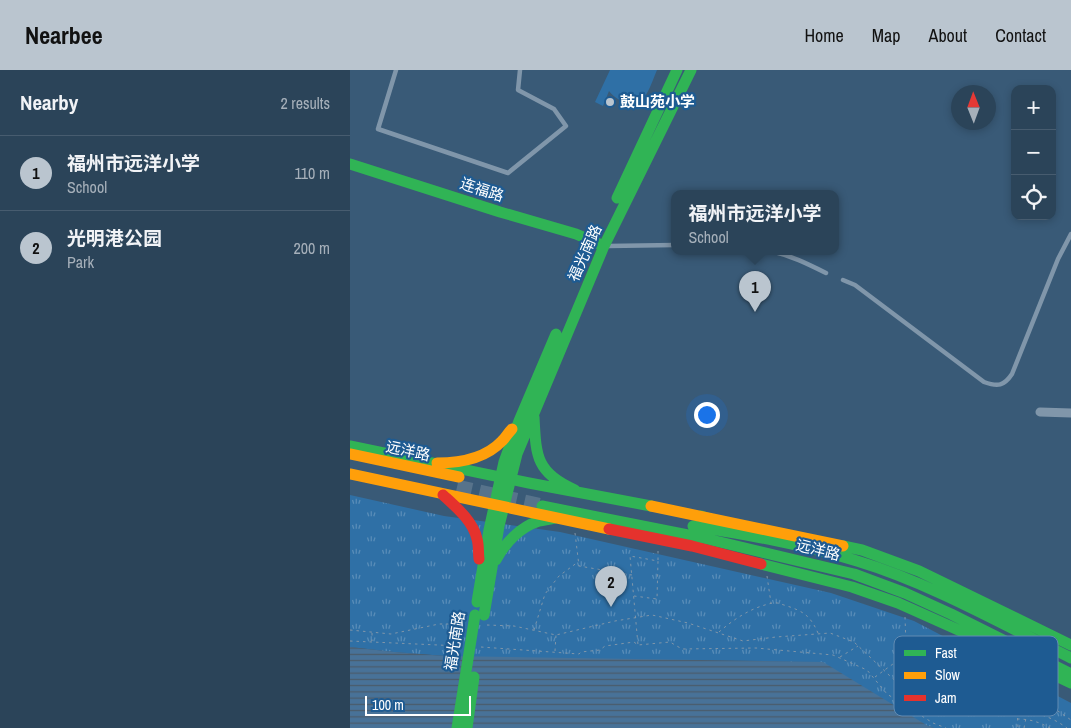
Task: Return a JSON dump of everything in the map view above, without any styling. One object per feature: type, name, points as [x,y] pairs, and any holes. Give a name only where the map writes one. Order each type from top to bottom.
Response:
[{"type":"main road","name":"福光南路","points":[[466,728],[493,530],[518,421],[600,244],[677,70]]},
{"type":"main road","name":"福光南路","points":[[512,453],[534,412],[600,244],[691,70]]},
{"type":"main road","name":"连福路","points":[[350,164],[576,234],[600,244]]},
{"type":"main road","points":[[534,412],[535,446],[540,464],[550,477],[562,485],[575,490]]},
{"type":"main road","points":[[437,463],[452,464],[477,457],[500,443],[518,421]]},
{"type":"main road","points":[[350,446],[505,478],[575,490],[862,550],[919,571],[1053,636]]},
{"type":"main road","name":"远洋路","points":[[350,454],[458,482],[350,464]]},
{"type":"main road","points":[[350,474],[692,546],[852,587],[898,604],[972,636]]},
{"type":"main road","points":[[443,494],[470,523],[486,572]]},
{"type":"main road","name":"远洋路","points":[[995,636],[905,593],[854,574],[542,500],[765,538],[858,561],[910,580],[1027,636]]},
{"type":"main road","points":[[700,516],[765,538]]},
{"type":"main road","points":[[486,572],[500,551],[521,531],[537,522],[555,518]]},
{"type":"main road","points":[[692,546],[763,552]]},
{"type":"main road","name":"福光南路","points":[[457,728],[482,618]]},
{"type":"main road","points":[[1058,639],[1071,645]]},
{"type":"main road","name":"远洋路","points":[[1058,652],[1071,658]]},
{"type":"main road","name":"远洋路","points":[[1058,668],[1071,674]]},
{"type":"main road","points":[[1058,677],[1071,683]]},
{"type":"street","points":[[1040,412],[1071,413]]},
{"type":"lane","points":[[396,70],[378,129],[508,174],[566,126],[554,109],[518,90],[520,70]]},
{"type":"lane","points":[[843,280],[855,286],[984,382],[992,385],[1001,385],[1012,374],[1058,259],[1071,234]]},
{"type":"lane","points":[[600,244],[671,245]]},
{"type":"lane","points":[[785,255],[826,273]]},
{"type":"path","points":[[575,533],[579,566],[632,575]]},
{"type":"path","points":[[634,596],[657,599],[658,551]]},
{"type":"path","points":[[638,645],[630,556],[658,560]]},
{"type":"path","points":[[534,630],[545,594],[558,576],[578,562]]},
{"type":"path","points":[[767,576],[771,604]]},
{"type":"path","points":[[718,633],[741,615],[775,602],[798,609],[812,620],[819,634]]},
{"type":"path","points":[[482,618],[556,635],[615,621],[652,615],[688,623],[742,641],[830,633],[854,642],[894,679]]},
{"type":"path","points":[[906,616],[906,636]]},
{"type":"path","points":[[350,630],[391,634],[439,624],[467,624]]},
{"type":"path","points":[[372,632],[372,642]]},
{"type":"path","points":[[555,652],[556,635]]},
{"type":"path","points":[[350,641],[465,646]]},
{"type":"path","points":[[474,647],[579,654],[581,652],[600,650],[605,646],[634,642],[638,645],[670,642],[682,649],[756,648],[833,655],[867,670],[887,694],[894,698]]},
{"type":"path","points":[[839,658],[858,646]]},
{"type":"path","points":[[874,678],[894,663]]},
{"type":"path","points":[[1058,711],[1071,720]]},
{"type":"path","points":[[922,716],[946,728]]},
{"type":"path","points":[[1024,728],[1027,716]]},
{"type":"path","points":[[1044,716],[1056,720],[1066,728]]},
{"type":"path","points":[[1018,728],[1017,719],[1038,722],[1050,728]]},
{"type":"green space","points":[[610,70],[657,70],[647,93],[639,101],[633,103],[617,99],[609,91],[603,106],[595,102]]},
{"type":"green space","points":[[350,495],[444,516],[560,532],[831,593],[914,621],[943,636],[894,636],[894,716],[1058,716],[1058,696],[1071,703],[1071,728],[934,728],[445,656],[350,647]]},
{"type":"shaded area","points":[[350,647],[445,656],[823,662],[894,705],[894,716],[912,716],[934,728],[350,728]]},
{"type":"tunnel","points":[[457,487],[542,506]]},
{"type":"traffic: fast","points":[[617,198],[677,70]]},
{"type":"traffic: fast","points":[[484,615],[499,526],[517,454],[604,246],[691,70]]},
{"type":"traffic: fast","points":[[350,164],[576,234],[604,246]]},
{"type":"traffic: fast","points":[[477,602],[489,530],[504,462],[519,421],[556,334]]},
{"type":"traffic: fast","points":[[534,417],[538,453],[545,470],[562,484],[575,490]]},
{"type":"traffic: fast","points":[[350,446],[651,506]]},
{"type":"traffic: fast","points":[[542,506],[703,538],[854,574],[905,593],[995,636]]},
{"type":"traffic: fast","points":[[701,516],[726,525]]},
{"type":"traffic: fast","points":[[496,560],[519,531],[539,521],[555,518]]},
{"type":"traffic: fast","points":[[693,526],[796,545],[857,561],[939,592],[1027,636]]},
{"type":"traffic: fast","points":[[843,546],[862,550],[919,571],[1053,636]]},
{"type":"traffic: fast","points":[[761,564],[852,587],[898,603],[972,636]]},
{"type":"traffic: fast","points":[[457,728],[475,615]]},
{"type":"traffic: fast","points":[[1058,639],[1071,645]]},
{"type":"traffic: fast","points":[[1058,651],[1071,658]]},
{"type":"traffic: fast","points":[[1058,668],[1071,674]]},
{"type":"traffic: fast","points":[[467,728],[474,677]]},
{"type":"traffic: fast","points":[[1058,677],[1071,683]]},
{"type":"traffic: slow","points":[[437,463],[464,461],[480,456],[495,447],[512,429]]},
{"type":"traffic: slow","points":[[350,454],[459,477]]},
{"type":"traffic: slow","points":[[350,474],[609,529]]},
{"type":"traffic: slow","points":[[651,506],[843,546]]},
{"type":"traffic: jam","points":[[443,495],[472,526],[478,541],[479,559]]},
{"type":"traffic: jam","points":[[609,529],[692,546],[761,564]]},
{"type":"place","name":"鼓山苑小学","points":[[610,102]]},
{"type":"place","name":"福州市远洋小学","points":[[755,312]]},
{"type":"place","name":"光明港公园","points":[[611,607]]}]
